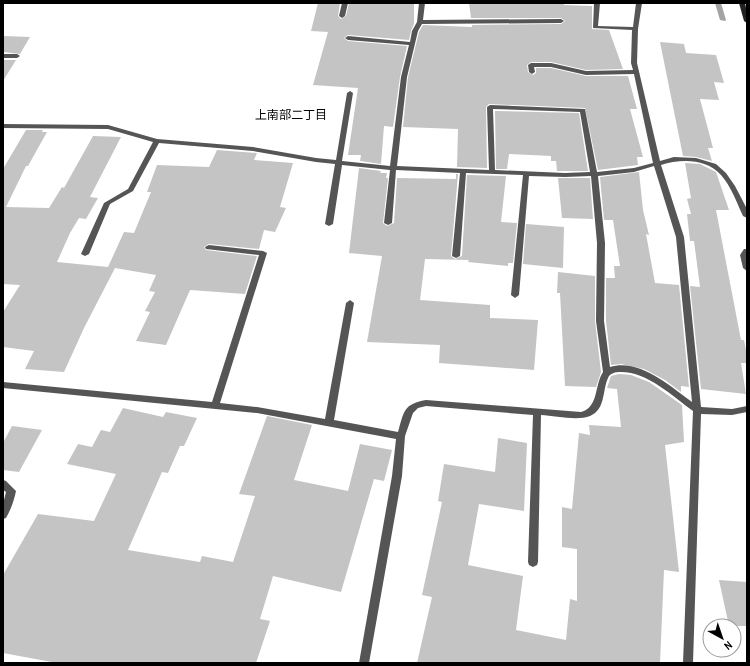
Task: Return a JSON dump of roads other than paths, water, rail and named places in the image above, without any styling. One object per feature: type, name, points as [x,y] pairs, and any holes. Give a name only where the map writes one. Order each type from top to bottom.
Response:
[{"type":"main road","points":[[742,3],[747,21]]},
{"type":"street","points":[[342,16],[345,3]]},
{"type":"street","points":[[388,223],[404,77],[415,31],[420,22],[422,3]]},
{"type":"street","points":[[597,3],[595,27],[635,29]]},
{"type":"street","points":[[639,3],[635,29],[634,63],[657,164],[680,237],[697,410],[688,663]]},
{"type":"street","points":[[420,22],[561,21]]},
{"type":"street","points":[[348,38],[412,44]]},
{"type":"street","points":[[3,56],[17,56]]},
{"type":"street","points":[[532,72],[530,63],[551,65],[586,73],[637,72]]},
{"type":"street","points":[[329,224],[350,93]]},
{"type":"street","points":[[492,172],[490,107],[583,110],[594,174],[602,245],[599,305],[602,342],[607,373]]},
{"type":"street","points":[[3,126],[108,127],[157,141],[253,149],[338,163],[393,168],[526,174],[594,174],[634,170],[668,160],[696,160],[714,165],[719,169],[728,180],[747,216]]},
{"type":"street","points":[[85,254],[107,203],[131,190],[157,141]]},
{"type":"street","points":[[456,256],[463,171]]},
{"type":"street","points":[[515,295],[526,174]]},
{"type":"street","points":[[209,247],[263,253],[215,406]]},
{"type":"street","points":[[747,251],[744,254],[747,268]]},
{"type":"street","points":[[329,422],[350,303]]},
{"type":"street","points":[[364,663],[397,476],[401,436],[409,411],[416,405],[426,403],[581,415],[590,412],[595,408],[605,376],[615,368],[642,372],[650,376],[697,410],[732,412],[747,409]]},
{"type":"street","points":[[3,385],[257,410],[401,436]]},
{"type":"street","points":[[533,562],[537,411]]},
{"type":"street","points":[[3,484],[11,491],[11,495],[3,515]]},
{"type":"waterway","points":[[718,3],[723,20]]},
{"type":"district","name":"上南部二丁目","points":[[291,115]]}]
